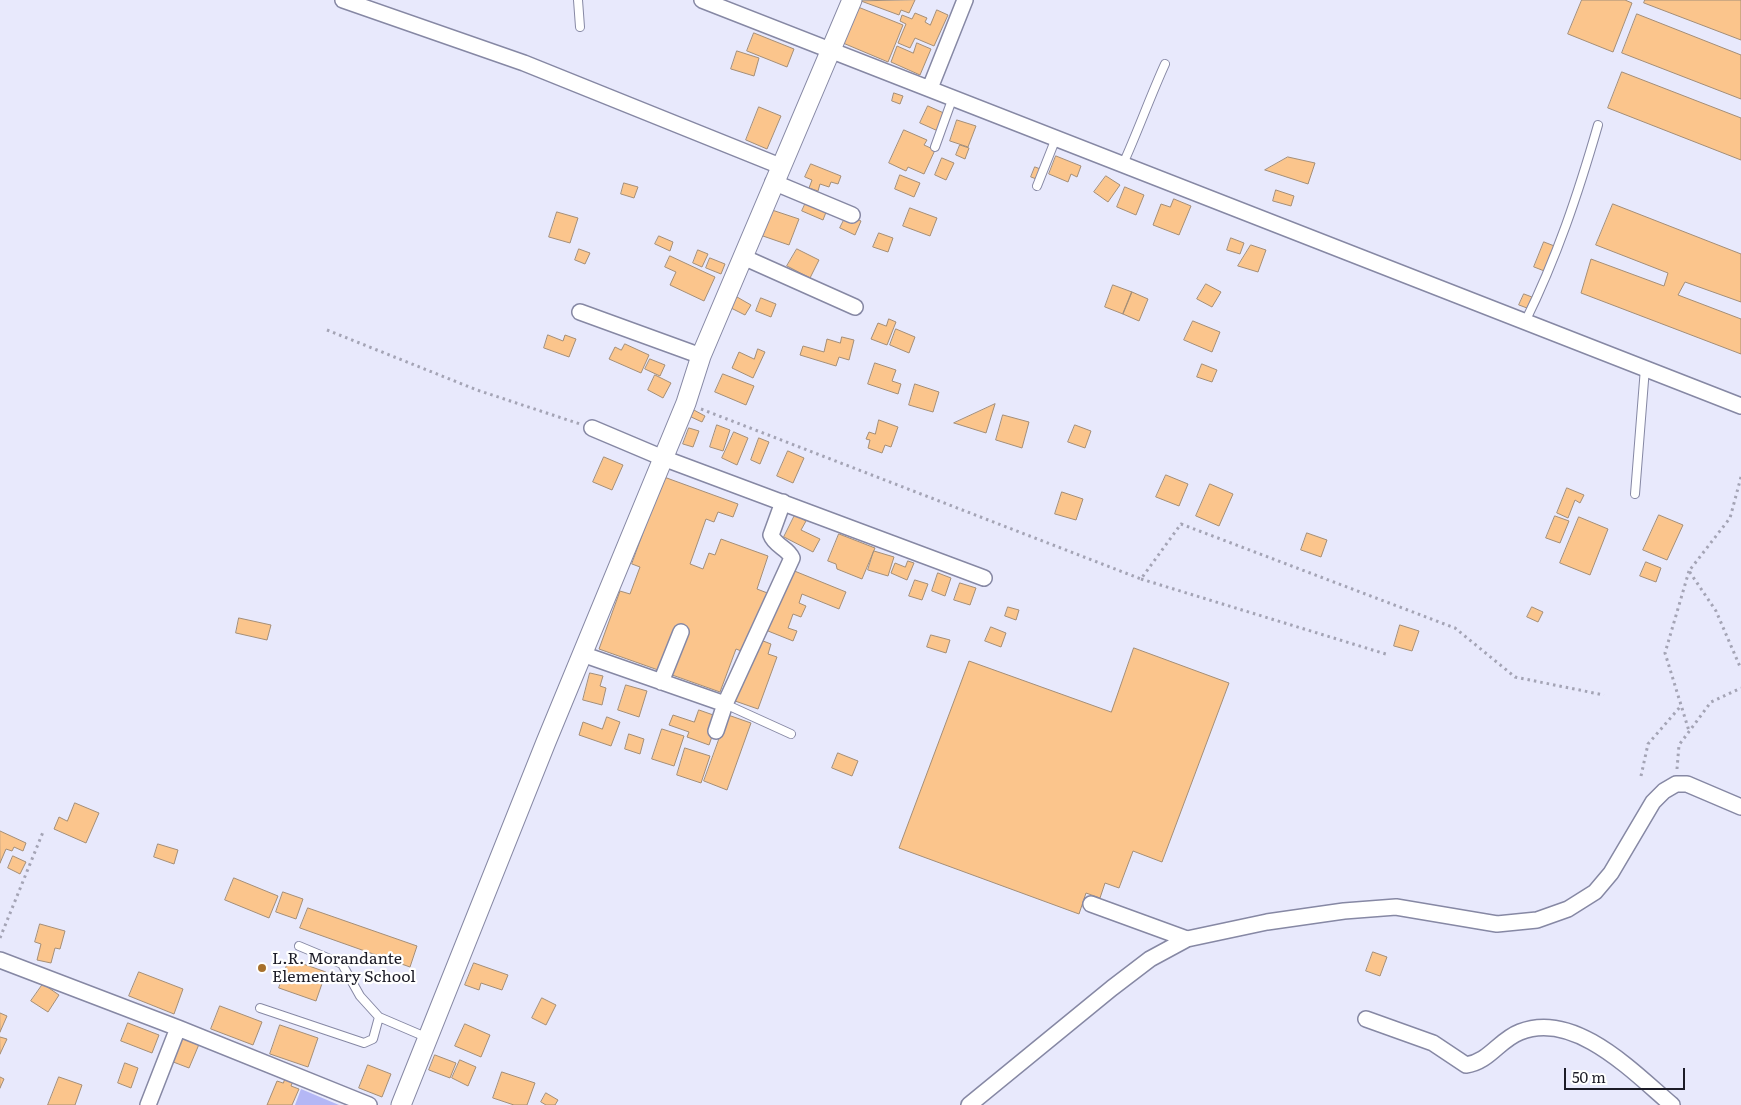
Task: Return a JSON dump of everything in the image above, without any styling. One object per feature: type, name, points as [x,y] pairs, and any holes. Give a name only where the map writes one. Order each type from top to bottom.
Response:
[{"type":"street","points":[[342,0],[524,64],[777,174],[852,215]]},
{"type":"street","points":[[702,0],[832,49],[1741,406]]},
{"type":"street","points":[[401,1105],[582,654],[686,403],[700,356],[852,0]]},
{"type":"street","points":[[930,88],[965,0]]},
{"type":"street","points":[[743,257],[855,307]]},
{"type":"street","points":[[580,312],[700,356]]},
{"type":"street","points":[[592,428],[663,458],[984,578]]},
{"type":"street","points":[[716,731],[726,704],[792,558],[789,552],[773,541],[771,535],[783,502]]},
{"type":"street","points":[[661,682],[681,632]]},
{"type":"street","points":[[582,654],[726,704]]},
{"type":"street","points":[[968,1105],[1150,959],[1187,939],[1267,922],[1344,911],[1396,907],[1498,924],[1538,920],[1568,909],[1594,892],[1611,874],[1653,802],[1664,791],[1676,784],[1687,784],[1741,806]]},
{"type":"street","points":[[1091,904],[1187,939]]},
{"type":"street","points":[[0,960],[178,1028],[369,1105]]},
{"type":"street","points":[[1366,1019],[1433,1043],[1466,1065],[1482,1061],[1518,1033],[1530,1029],[1564,1030],[1600,1045],[1672,1105]]},
{"type":"street","points":[[148,1105],[178,1028]]},
{"type":"lane","points":[[578,0],[580,27]]},
{"type":"lane","points":[[1123,164],[1139,131],[1146,105],[1165,64]]},
{"type":"lane","points":[[935,147],[952,97]]},
{"type":"lane","points":[[1525,322],[1549,273],[1577,196],[1598,125]]},
{"type":"lane","points":[[1037,186],[1056,138]]},
{"type":"lane","points":[[1635,494],[1644,368]]},
{"type":"lane","points":[[726,704],[791,734]]},
{"type":"lane","points":[[299,946],[342,964],[360,996],[379,1017],[428,1038]]},
{"type":"lane","points":[[260,1008],[364,1043],[373,1039],[379,1017]]},
{"type":"path","points":[[327,330],[477,390],[592,428]]},
{"type":"path","points":[[686,403],[1141,580],[1389,654]]},
{"type":"path","points":[[1689,731],[1680,707],[1665,653],[1689,571],[1730,518],[1741,477]]},
{"type":"path","points":[[1141,580],[1181,524],[1454,628],[1515,677],[1604,696]]},
{"type":"path","points":[[1689,571],[1716,611],[1741,670]]},
{"type":"path","points":[[1676,784],[1679,745],[1711,702],[1741,688]]},
{"type":"path","points":[[1641,776],[1648,744],[1680,707]]},
{"type":"path","points":[[0,938],[43,832]]},
{"type":"shaded area","points":[[301,1089],[339,1105],[295,1105]]},
{"type":"building","points":[[915,0],[909,13],[901,10],[899,15],[861,1]]},
{"type":"building","points":[[1582,0],[1625,0],[1632,3],[1613,52],[1568,34]]},
{"type":"building","points":[[1645,0],[1741,0],[1741,40],[1644,3]]},
{"type":"building","points":[[858,7],[903,25],[888,62],[843,43]]},
{"type":"building","points":[[937,10],[948,15],[934,46],[915,38],[910,48],[898,43],[906,24],[900,21],[902,15],[912,19],[915,13],[927,18],[925,22],[930,25]]},
{"type":"building","points":[[1637,14],[1741,55],[1741,99],[1622,53]]},
{"type":"building","points":[[754,33],[794,49],[787,67],[747,51]]},
{"type":"building","points":[[917,43],[931,49],[920,75],[891,62],[897,46],[913,53]]},
{"type":"building","points":[[737,51],[759,58],[754,76],[731,69]]},
{"type":"building","points":[[1622,72],[1741,118],[1741,160],[1608,108]]},
{"type":"building","points":[[894,93],[903,96],[900,104],[892,101]]},
{"type":"building","points":[[928,106],[946,114],[938,131],[920,123]]},
{"type":"building","points":[[759,107],[781,116],[767,149],[746,140]]},
{"type":"building","points":[[957,120],[976,126],[968,147],[950,141]]},
{"type":"building","points":[[904,130],[927,140],[924,145],[935,150],[924,174],[908,167],[906,171],[889,163]]},
{"type":"building","points":[[960,145],[969,148],[965,159],[956,155]]},
{"type":"building","points":[[1056,156],[1081,166],[1077,177],[1071,174],[1068,182],[1049,174]]},
{"type":"building","points":[[1288,157],[1315,163],[1308,184],[1265,170]]},
{"type":"building","points":[[942,158],[954,163],[946,180],[935,175]]},
{"type":"building","points":[[811,164],[841,176],[838,184],[831,182],[829,187],[820,184],[818,191],[809,188],[812,180],[805,177]]},
{"type":"building","points":[[1035,167],[1043,170],[1039,180],[1031,177]]},
{"type":"building","points":[[900,175],[920,183],[914,197],[895,189]]},
{"type":"building","points":[[1106,176],[1120,185],[1108,202],[1094,192]]},
{"type":"building","points":[[624,183],[638,187],[634,198],[621,194]]},
{"type":"building","points":[[1125,187],[1144,195],[1136,215],[1117,207]]},
{"type":"building","points":[[1276,190],[1294,196],[1291,206],[1273,201]]},
{"type":"building","points":[[808,198],[828,207],[823,220],[802,211]]},
{"type":"building","points":[[1174,199],[1191,206],[1179,235],[1153,225],[1161,204],[1170,207]]},
{"type":"building","points":[[1613,204],[1741,254],[1741,302],[1685,282],[1678,295],[1741,319],[1741,354],[1581,293],[1591,259],[1664,286],[1668,273],[1596,245]]},
{"type":"building","points":[[910,208],[937,218],[930,236],[903,226]]},
{"type":"building","points":[[769,209],[799,219],[789,245],[760,235]]},
{"type":"building","points":[[557,212],[578,218],[570,243],[549,237]]},
{"type":"building","points":[[847,214],[861,221],[855,235],[840,228]]},
{"type":"building","points":[[879,233],[893,238],[888,252],[873,247]]},
{"type":"building","points":[[659,236],[673,242],[670,251],[655,244]]},
{"type":"building","points":[[1231,238],[1244,243],[1240,254],[1227,250]]},
{"type":"building","points":[[1544,242],[1557,247],[1547,272],[1534,267]]},
{"type":"building","points":[[1251,245],[1266,250],[1258,272],[1238,266]]},
{"type":"building","points":[[579,249],[590,253],[585,264],[575,260]]},
{"type":"building","points":[[797,249],[819,260],[810,278],[787,266]]},
{"type":"building","points":[[698,250],[708,254],[702,267],[693,263]]},
{"type":"building","points":[[670,256],[715,277],[704,301],[670,285],[676,272],[665,267]]},
{"type":"building","points":[[710,258],[725,264],[721,274],[706,268]]},
{"type":"building","points":[[1206,284],[1221,292],[1212,307],[1197,299]]},
{"type":"building","points":[[1113,285],[1132,292],[1123,314],[1105,307]]},
{"type":"building","points":[[1132,292],[1148,299],[1139,321],[1123,314]]},
{"type":"building","points":[[1524,294],[1532,297],[1527,308],[1519,305]]},
{"type":"building","points":[[737,297],[751,305],[745,315],[731,308]]},
{"type":"building","points":[[761,298],[776,304],[771,317],[756,311]]},
{"type":"building","points":[[889,319],[896,322],[887,345],[871,339],[878,323],[886,326]]},
{"type":"building","points":[[1193,321],[1220,332],[1212,352],[1184,340]]},
{"type":"building","points":[[896,329],[915,337],[909,353],[890,345]]},
{"type":"building","points":[[548,335],[563,341],[565,335],[576,339],[569,357],[544,348]]},
{"type":"building","points":[[842,337],[854,340],[849,360],[839,357],[836,366],[800,355],[803,346],[824,352],[827,339],[840,343]]},
{"type":"building","points":[[625,344],[649,355],[641,373],[609,359],[615,347],[621,350]]},
{"type":"building","points":[[758,349],[765,352],[753,378],[732,368],[739,352],[754,359]]},
{"type":"building","points":[[650,359],[665,365],[660,376],[645,369]]},
{"type":"building","points":[[875,363],[896,370],[892,381],[901,384],[898,394],[868,384]]},
{"type":"building","points":[[1202,364],[1217,370],[1212,382],[1197,377]]},
{"type":"building","points":[[723,374],[754,386],[746,405],[715,392]]},
{"type":"building","points":[[655,375],[671,383],[663,398],[648,390]]},
{"type":"building","points":[[915,384],[939,392],[933,412],[909,405]]},
{"type":"building","points":[[995,404],[986,433],[954,423]]},
{"type":"building","points":[[692,409],[705,416],[702,422],[689,416]]},
{"type":"building","points":[[1003,415],[1029,422],[1022,448],[996,440]]},
{"type":"building","points":[[879,420],[898,427],[891,447],[885,445],[882,453],[868,448],[870,440],[866,439],[869,432],[875,434]]},
{"type":"building","points":[[717,425],[730,430],[723,451],[710,447]]},
{"type":"building","points":[[1075,425],[1091,431],[1085,448],[1068,442]]},
{"type":"building","points":[[689,428],[699,431],[693,447],[683,444]]},
{"type":"building","points":[[734,432],[748,438],[737,465],[722,458]]},
{"type":"building","points":[[759,438],[769,442],[760,464],[751,460]]},
{"type":"building","points":[[788,451],[804,458],[793,483],[777,476]]},
{"type":"building","points":[[604,457],[623,465],[612,490],[593,482]]},
{"type":"building","points":[[1166,475],[1188,484],[1179,506],[1156,497]]},
{"type":"building","points":[[664,477],[738,504],[733,517],[718,512],[714,522],[706,519],[690,564],[703,569],[709,553],[715,555],[721,539],[768,556],[757,589],[770,594],[749,654],[736,649],[720,692],[599,649],[620,591],[630,594],[640,567],[632,564]]},
{"type":"building","points":[[1210,484],[1233,494],[1219,526],[1196,516]]},
{"type":"building","points":[[1567,488],[1584,495],[1580,503],[1575,500],[1568,518],[1557,513]]},
{"type":"building","points":[[1062,492],[1083,499],[1076,520],[1055,514]]},
{"type":"building","points":[[795,515],[806,521],[801,530],[820,539],[813,552],[784,537]]},
{"type":"building","points":[[1659,515],[1683,525],[1667,560],[1643,550]]},
{"type":"building","points":[[1555,516],[1569,521],[1560,543],[1546,538]]},
{"type":"building","points":[[1579,517],[1608,529],[1590,575],[1560,563]]},
{"type":"building","points":[[1307,533],[1327,540],[1321,557],[1301,550]]},
{"type":"building","points":[[839,534],[875,548],[862,579],[837,569],[836,564],[828,561]]},
{"type":"building","points":[[874,551],[894,557],[888,576],[868,570]]},
{"type":"building","points":[[908,561],[914,563],[907,580],[891,573],[895,563],[905,567]]},
{"type":"building","points":[[1646,562],[1661,568],[1656,582],[1640,576]]},
{"type":"building","points":[[792,570],[846,592],[839,609],[802,594],[799,603],[806,606],[801,617],[793,614],[788,628],[797,631],[793,641],[768,631]]},
{"type":"building","points":[[938,573],[951,578],[945,596],[932,591]]},
{"type":"building","points":[[915,580],[928,584],[922,600],[909,596]]},
{"type":"building","points":[[960,583],[976,588],[970,605],[954,600]]},
{"type":"building","points":[[1008,607],[1019,610],[1016,620],[1005,616]]},
{"type":"building","points":[[1532,607],[1543,612],[1538,622],[1527,617]]},
{"type":"building","points":[[239,618],[271,625],[267,640],[236,633]]},
{"type":"building","points":[[1400,625],[1419,631],[1412,651],[1394,646]]},
{"type":"building","points":[[991,627],[1006,633],[1001,647],[985,641]]},
{"type":"building","points":[[931,635],[950,640],[946,653],[927,647]]},
{"type":"building","points":[[758,639],[771,644],[768,654],[777,657],[758,709],[735,701]]},
{"type":"building","points":[[1134,648],[1229,683],[1162,862],[1133,851],[1119,888],[1105,883],[1100,898],[1086,893],[1079,914],[899,848],[969,661],[1111,712]]},
{"type":"building","points":[[590,673],[603,676],[600,686],[606,688],[602,705],[583,700]]},
{"type":"building","points":[[626,685],[647,691],[639,717],[618,710]]},
{"type":"building","points":[[699,710],[719,717],[709,745],[687,737],[689,732],[669,725],[673,715],[694,722]]},
{"type":"building","points":[[728,715],[751,723],[727,790],[704,781]]},
{"type":"building","points":[[607,717],[620,722],[611,746],[579,735],[583,722],[602,729]]},
{"type":"building","points":[[662,729],[684,736],[674,766],[652,759]]},
{"type":"building","points":[[629,734],[644,739],[640,754],[625,749]]},
{"type":"building","points":[[685,748],[710,756],[701,783],[677,775]]},
{"type":"building","points":[[838,753],[858,761],[852,776],[832,768]]},
{"type":"building","points":[[75,803],[99,813],[86,843],[54,829],[59,817],[67,821]]},
{"type":"building","points":[[0,831],[26,843],[23,851],[14,847],[12,851],[6,849],[0,863]]},
{"type":"building","points":[[158,844],[178,850],[174,864],[154,857]]},
{"type":"building","points":[[13,856],[26,862],[20,874],[8,868]]},
{"type":"building","points":[[234,878],[278,896],[269,918],[225,900]]},
{"type":"building","points":[[283,892],[303,899],[296,919],[276,912]]},
{"type":"building","points":[[308,908],[417,946],[410,967],[300,928]]},
{"type":"building","points":[[40,924],[65,931],[60,949],[55,948],[51,963],[37,960],[41,944],[35,942]]},
{"type":"building","points":[[1373,952],[1387,957],[1380,976],[1366,971]]},
{"type":"building","points":[[289,959],[326,972],[316,1001],[279,988]]},
{"type":"building","points":[[474,963],[508,975],[502,990],[481,983],[479,990],[465,985]]},
{"type":"building","points":[[139,972],[183,989],[174,1014],[129,996]]},
{"type":"building","points":[[43,984],[59,995],[48,1012],[31,1001]]},
{"type":"building","points":[[542,998],[556,1005],[546,1025],[532,1018]]},
{"type":"building","points":[[220,1006],[262,1022],[253,1045],[211,1029]]},
{"type":"building","points":[[0,1013],[7,1016],[0,1032]]},
{"type":"building","points":[[128,1023],[159,1035],[152,1053],[121,1041]]},
{"type":"building","points":[[465,1024],[490,1035],[481,1057],[455,1046]]},
{"type":"building","points":[[280,1025],[318,1038],[308,1067],[270,1054]]},
{"type":"building","points":[[179,1033],[200,1042],[189,1068],[168,1060]]},
{"type":"building","points":[[0,1037],[7,1039],[0,1054]]},
{"type":"building","points":[[435,1055],[456,1063],[450,1078],[429,1070]]},
{"type":"building","points":[[460,1060],[476,1067],[468,1086],[452,1078]]},
{"type":"building","points":[[125,1063],[138,1068],[131,1088],[118,1083]]},
{"type":"building","points":[[368,1065],[391,1074],[382,1097],[359,1088]]},
{"type":"building","points":[[502,1072],[535,1083],[527,1105],[514,1105],[493,1098]]},
{"type":"building","points":[[287,1074],[295,1077],[291,1086],[299,1089],[292,1105],[267,1105],[277,1081],[283,1083]]},
{"type":"building","points":[[0,1077],[4,1079],[0,1088]]},
{"type":"building","points":[[59,1077],[82,1085],[75,1105],[48,1105]]},
{"type":"building","points":[[546,1093],[558,1100],[555,1105],[546,1105],[541,1102]]},
{"type":"place","name":"L.R. Morandante Elementary School","points":[[262,968]]}]
